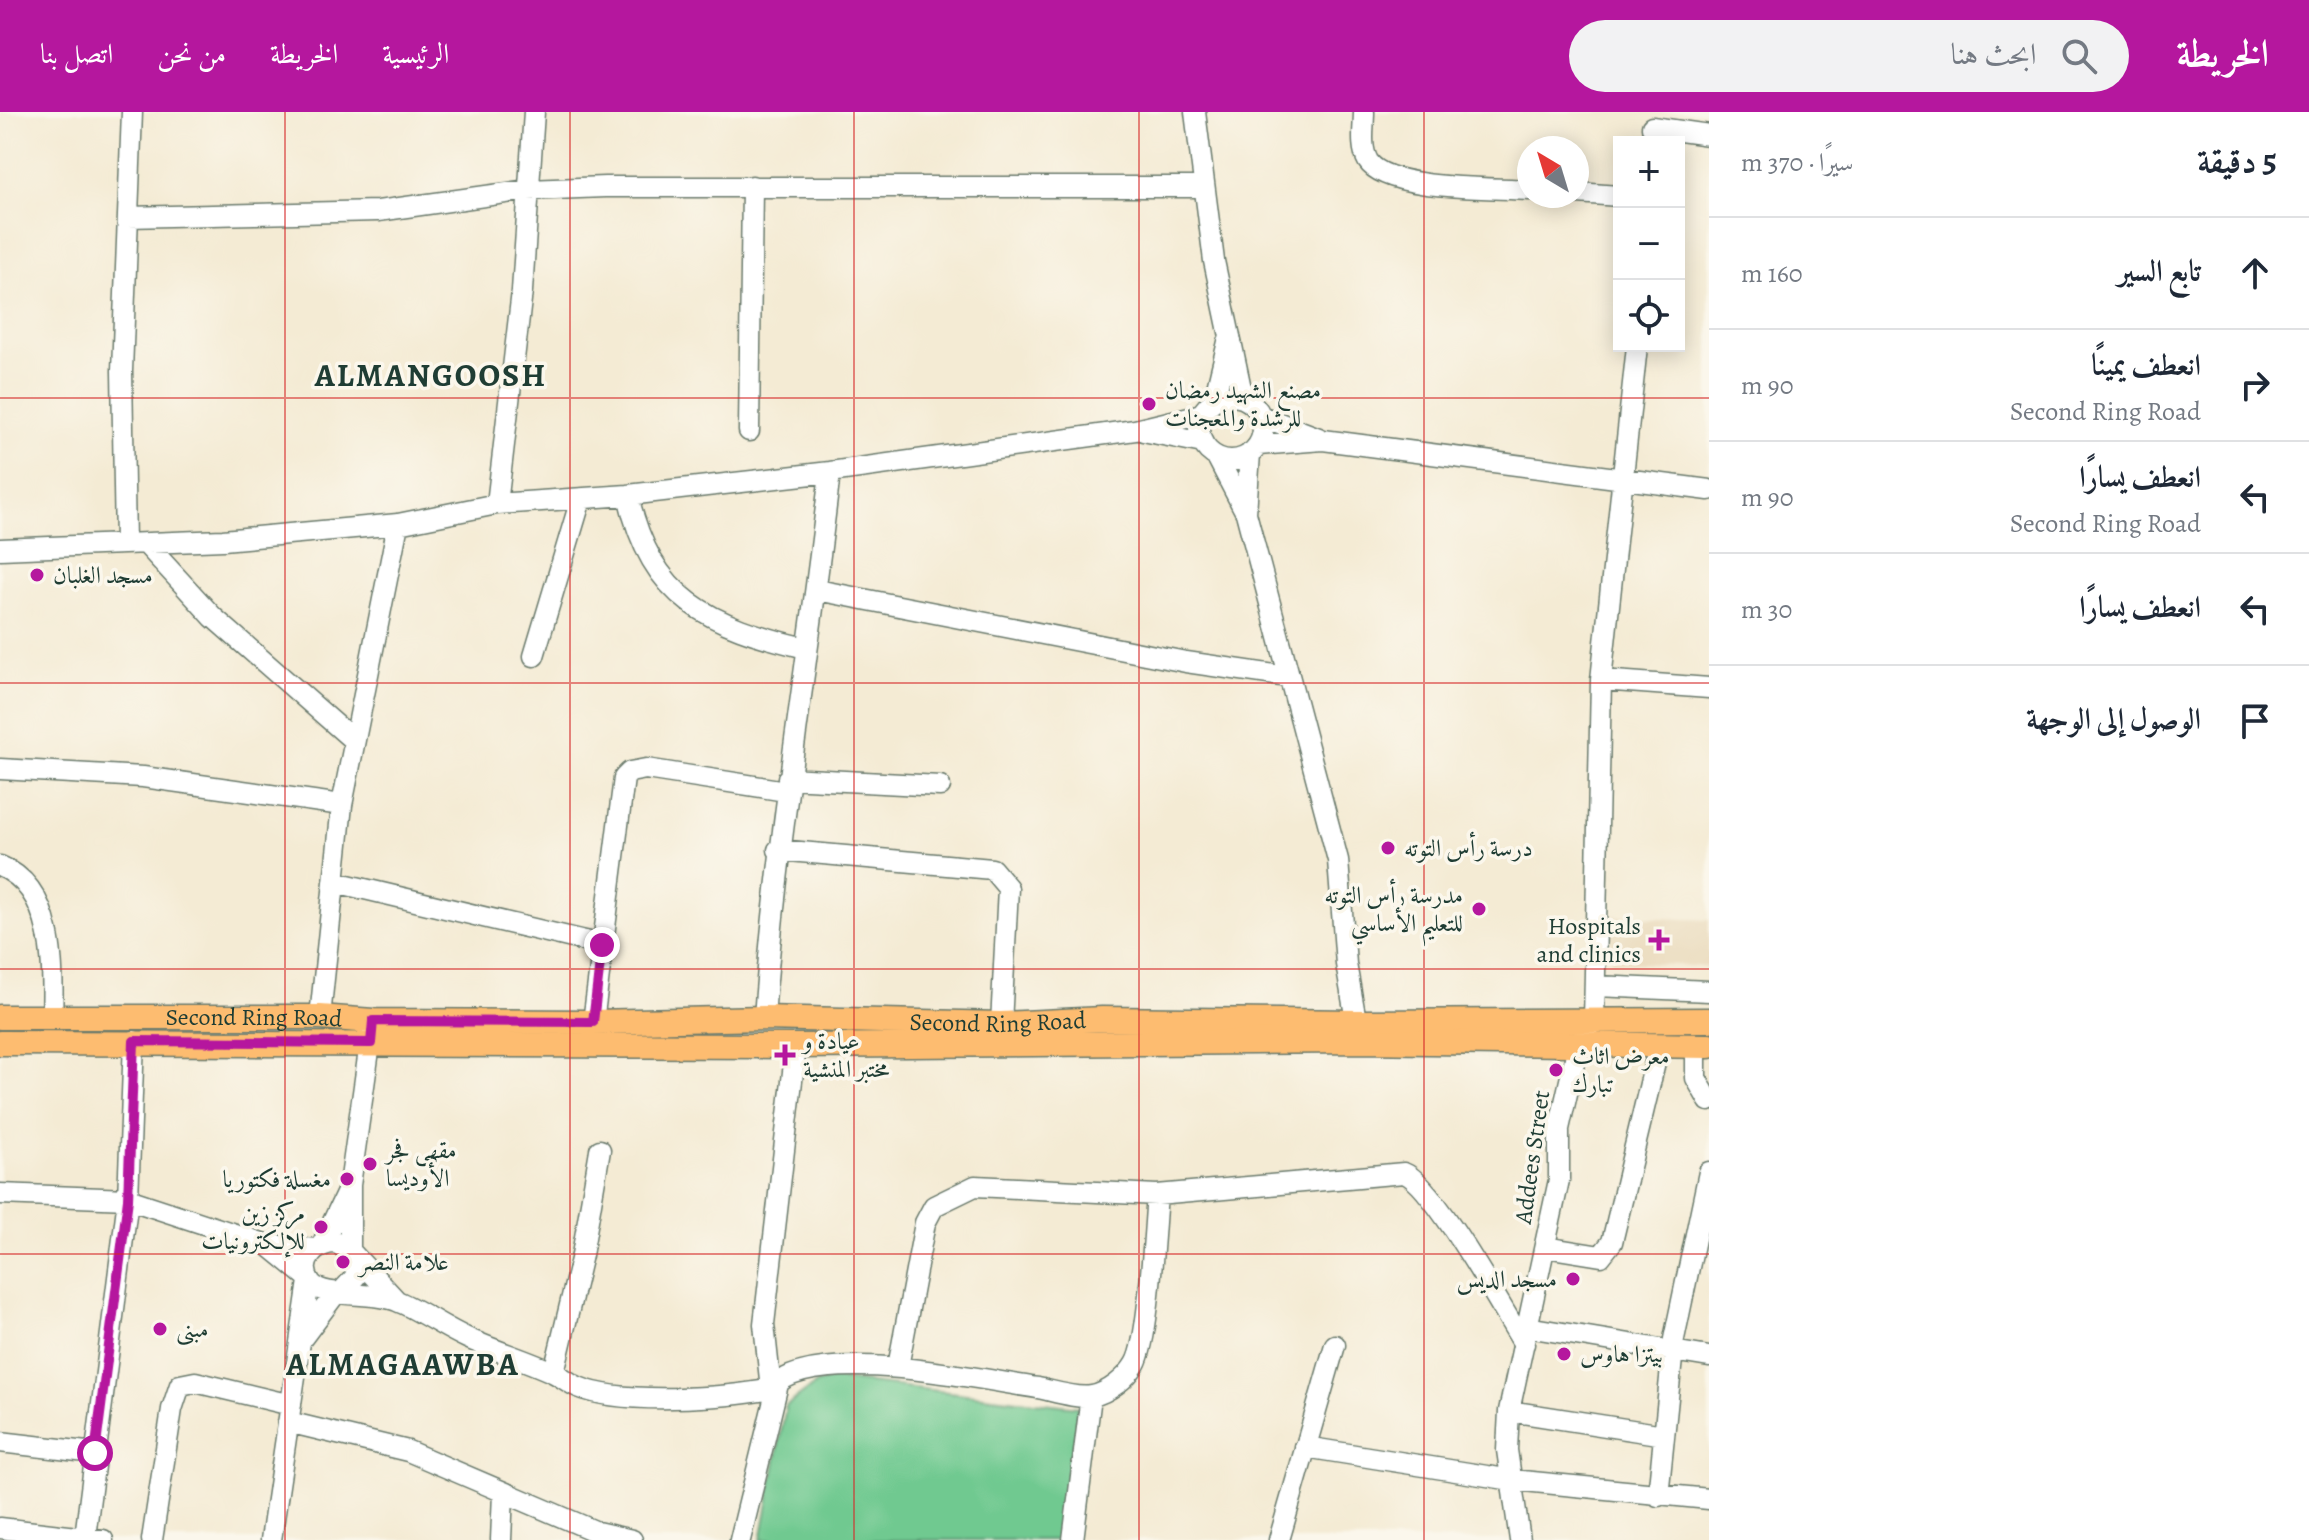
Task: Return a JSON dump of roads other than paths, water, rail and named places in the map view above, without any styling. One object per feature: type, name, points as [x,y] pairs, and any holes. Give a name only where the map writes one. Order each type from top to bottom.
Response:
[{"type":"main road","name":"Second Ring Road","points":[[0,1017],[320,1017],[372,1032],[796,1046],[1709,1020]]},
{"type":"main road","name":"Second Ring Road","points":[[0,1043],[764,1018],[1001,1024],[1102,1019],[1578,1045],[1702,1046]]},
{"type":"street","points":[[125,543],[122,371],[132,112]]},
{"type":"street","points":[[497,504],[522,291],[534,112]]},
{"type":"street","points":[[1195,112],[1204,187],[1243,398]]},
{"type":"street","points":[[1364,112],[1363,141],[1368,161],[1382,174],[1405,181],[1517,189]]},
{"type":"street","points":[[1652,127],[1709,135]]},
{"type":"street","points":[[128,217],[378,211],[528,190],[752,186],[1204,187]]},
{"type":"street","points":[[749,431],[752,186]]},
{"type":"street","points":[[1589,194],[1613,196]]},
{"type":"street","points":[[1230,334],[1199,429],[1246,513],[1338,860],[1346,964],[1358,1032]]},
{"type":"street","points":[[1594,1021],[1601,680],[1636,352]]},
{"type":"street","points":[[0,549],[146,544],[398,524],[497,504],[628,495],[830,472],[1135,430],[1208,407],[1229,395],[1243,398],[1261,416],[1323,440],[1709,490]]},
{"type":"street","points":[[1246,513],[1254,449],[1263,426],[1261,416]]},
{"type":"street","points":[[1135,430],[1240,458],[1254,449],[1323,440]]},
{"type":"street","points":[[764,1018],[778,850],[817,590],[830,472]]},
{"type":"street","points":[[628,495],[642,547],[683,596],[718,622],[737,631],[806,648]]},
{"type":"street","points":[[534,656],[581,499]]},
{"type":"street","points":[[320,1017],[352,739],[398,524]]},
{"type":"street","points":[[146,544],[213,617],[352,739]]},
{"type":"street","points":[[817,590],[1186,662],[1288,677]]},
{"type":"street","points":[[1601,680],[1709,688]]},
{"type":"street","points":[[0,769],[143,777],[342,805]]},
{"type":"street","points":[[593,1022],[620,784],[630,772],[646,769],[787,785],[940,786]]},
{"type":"street","points":[[778,850],[992,869],[1008,888],[1001,1024]]},
{"type":"street","points":[[0,866],[12,871],[27,890],[50,937],[52,1017]]},
{"type":"street","points":[[335,882],[602,945]]},
{"type":"street","points":[[1596,986],[1709,991]]},
{"type":"street","name":"Addees Street","points":[[1520,1540],[1507,1450],[1509,1411],[1559,1180],[1559,1129],[1578,1045],[1594,1021]]},
{"type":"street","points":[[303,1337],[356,1276],[352,1252],[350,1185],[372,1032]]},
{"type":"street","points":[[0,1528],[94,1538],[95,1453],[128,1199],[134,1041]]},
{"type":"street","points":[[740,1540],[775,1384],[764,1324],[796,1046]]},
{"type":"street","points":[[1545,1247],[1601,1256],[1612,1242],[1659,1046]]},
{"type":"street","points":[[1702,1046],[1696,1078],[1709,1101]]},
{"type":"street","points":[[554,1372],[582,1255],[600,1150]]},
{"type":"street","points":[[1658,1496],[1673,1351],[1709,1172]]},
{"type":"street","points":[[898,1367],[925,1223],[934,1206],[948,1196],[975,1186],[1157,1195],[1410,1175],[1438,1207],[1526,1336],[1709,1357]]},
{"type":"street","points":[[271,1540],[303,1337],[309,1257],[318,1247],[350,1185]]},
{"type":"street","points":[[0,1194],[128,1199],[268,1245],[318,1247],[337,1243],[352,1252],[396,1300],[467,1338],[554,1372],[580,1388],[634,1397],[741,1395],[810,1370],[898,1367],[1091,1396],[1125,1377],[1141,1351],[1157,1195]]},
{"type":"street","points":[[268,1245],[325,1293],[396,1300]]},
{"type":"street","points":[[1279,1540],[1335,1345]]},
{"type":"street","points":[[152,1540],[172,1409],[180,1385],[195,1382],[408,1451],[597,1532],[632,1540]]},
{"type":"street","points":[[1073,1540],[1091,1396]]},
{"type":"street","points":[[1509,1411],[1664,1435]]},
{"type":"street","points":[[0,1442],[95,1453]]},
{"type":"street","points":[[1305,1447],[1512,1480],[1709,1499]]},
{"type":"street","points":[[501,1540],[503,1493]]},
{"type":"place","name":"مصنع الشهيد رمضان للرشدة والمعجنات","points":[[1149,404]]},
{"type":"place","name":"مسجد الغلبان","points":[[37,575]]},
{"type":"place","name":"درسة رأس التوته","points":[[1388,848]]},
{"type":"place","name":"مدرسة رأس التوته للتعليم الأساسي","points":[[1479,909]]},
{"type":"place","name":"Hospitals and clinics","points":[[1659,940]]},
{"type":"place","name":"عيادة و مختبر المنشية","points":[[785,1055]]},
{"type":"place","name":"معرض اثاث تبارك","points":[[1556,1070]]},
{"type":"place","name":"مقهى فجر الأوديسا","points":[[370,1164]]},
{"type":"place","name":"مغسلة فكتوريا","points":[[347,1179]]},
{"type":"place","name":"مركز زين للإلكترونيات","points":[[321,1227]]},
{"type":"place","name":"علامة النصر","points":[[343,1262]]},
{"type":"place","name":"مسجد الديس","points":[[1573,1279]]},
{"type":"place","name":"مبنى","points":[[160,1329]]},
{"type":"place","name":"بيتزا هاوس","points":[[1564,1354]]},
{"type":"district","name":"ALMANGOOSH","points":[[431,375]]},
{"type":"district","name":"ALMAGAAWBA","points":[[403,1364]]}]
